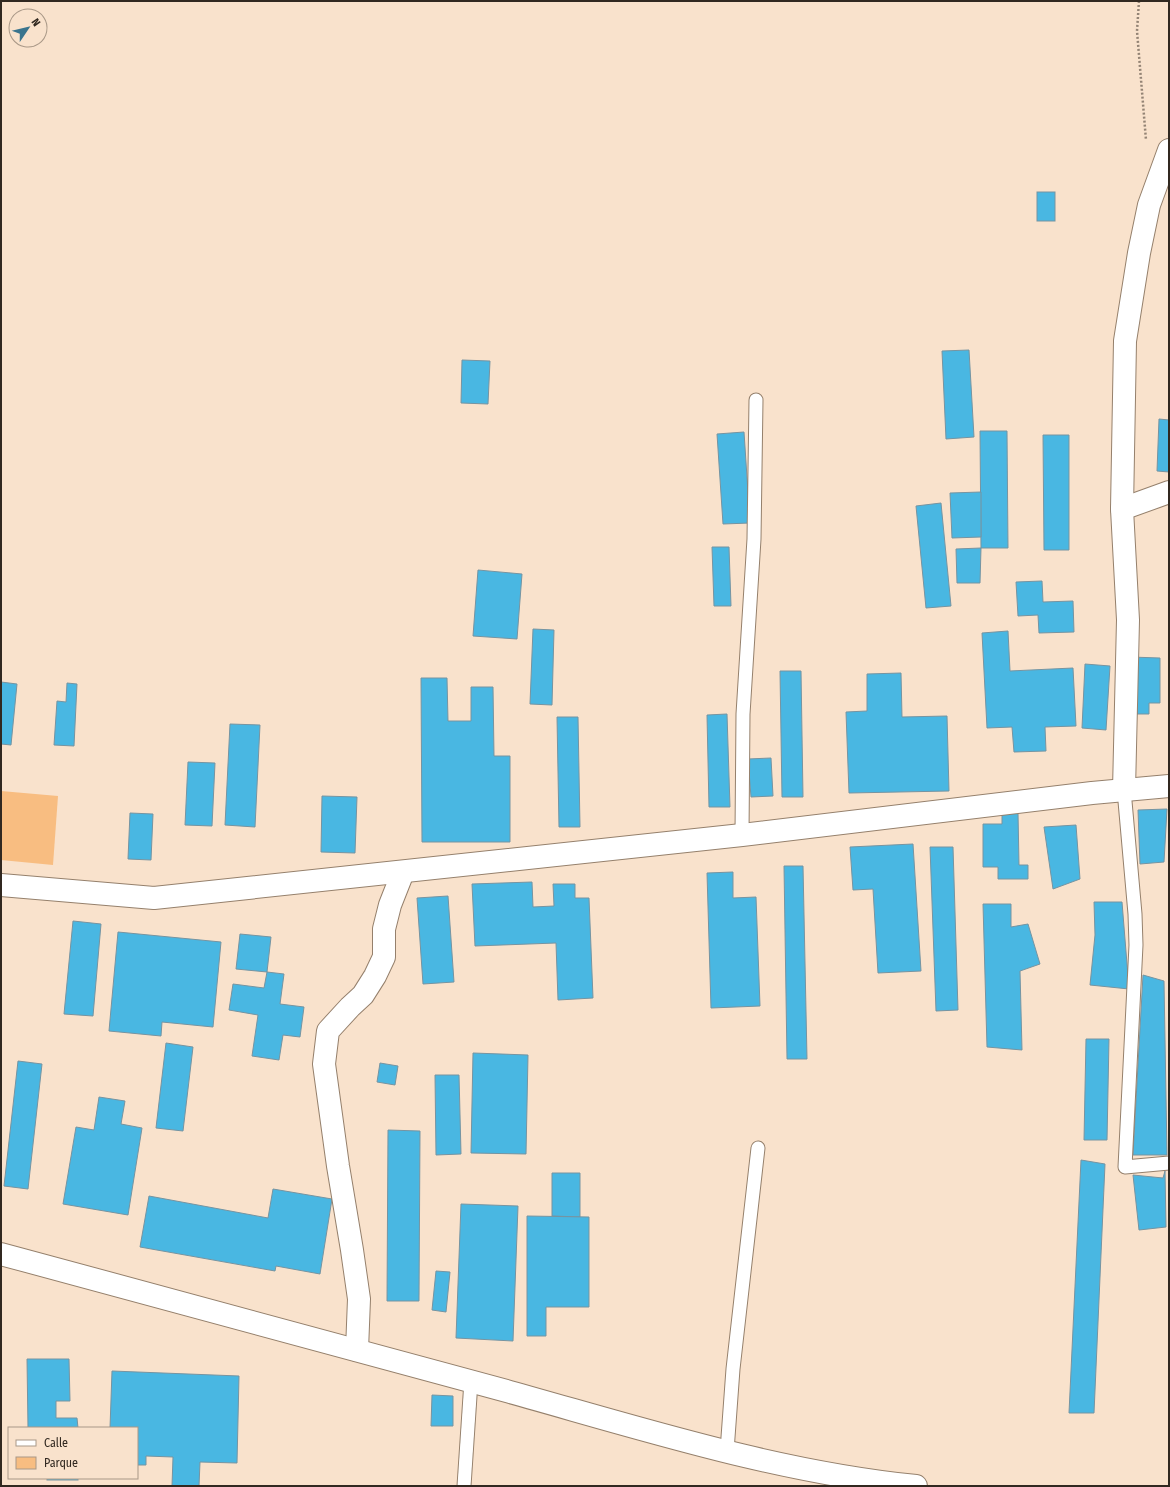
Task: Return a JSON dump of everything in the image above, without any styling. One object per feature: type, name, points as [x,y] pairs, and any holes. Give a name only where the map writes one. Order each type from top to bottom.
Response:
[{"type":"street","points":[[1124,790],[1128,620],[1122,509],[1125,341],[1148,205],[1169,150]]},
{"type":"street","points":[[1122,509],[1169,492]]},
{"type":"street","points":[[1,885],[154,898],[742,835],[1169,786]]},
{"type":"street","points":[[357,1350],[359,1299],[324,1064],[328,1031],[363,995],[375,976],[384,957],[384,929],[390,905],[403,872]]},
{"type":"street","points":[[1,1254],[471,1381],[622,1424],[727,1451],[820,1473],[875,1482],[916,1486]]},
{"type":"lane","points":[[742,835],[743,714],[754,539],[756,400]]},
{"type":"lane","points":[[1124,790],[1135,914],[1136,945],[1125,1167],[1169,1163]]},
{"type":"lane","points":[[727,1451],[733,1369],[758,1148]]},
{"type":"lane","points":[[464,1486],[471,1381]]},
{"type":"path","points":[[1139,1],[1137,31],[1146,141]]},
{"type":"green space","points":[[1,791],[58,796],[53,865],[1,860]]},
{"type":"building","points":[[1037,192],[1055,192],[1055,221],[1037,221]]},
{"type":"building","points":[[969,350],[974,437],[946,439],[942,351]]},
{"type":"building","points":[[462,360],[490,361],[488,404],[461,403]]},
{"type":"building","points":[[1159,419],[1169,420],[1169,472],[1157,471]]},
{"type":"building","points":[[980,431],[1007,431],[1008,548],[981,548]]},
{"type":"building","points":[[744,432],[750,523],[723,524],[717,434]]},
{"type":"building","points":[[1043,435],[1069,435],[1069,550],[1044,550]]},
{"type":"building","points":[[981,492],[981,537],[952,538],[950,493]]},
{"type":"building","points":[[941,503],[951,606],[926,608],[916,506]]},
{"type":"building","points":[[712,547],[729,547],[731,606],[714,606]]},
{"type":"building","points":[[981,548],[980,583],[957,583],[956,549]]},
{"type":"building","points":[[478,570],[522,574],[517,639],[473,636]]},
{"type":"building","points":[[1042,581],[1043,602],[1073,601],[1074,632],[1039,633],[1038,615],[1018,616],[1016,582]]},
{"type":"building","points":[[533,629],[554,630],[552,705],[530,704]]},
{"type":"building","points":[[1008,631],[1010,671],[1073,668],[1076,726],[1045,727],[1046,751],[1014,752],[1012,727],[987,728],[982,633]]},
{"type":"building","points":[[1130,657],[1160,658],[1160,703],[1149,703],[1149,714],[1130,714]]},
{"type":"building","points":[[1085,664],[1110,666],[1106,730],[1082,728]]},
{"type":"building","points":[[780,671],[801,671],[803,797],[782,797]]},
{"type":"building","points":[[901,673],[902,717],[947,716],[949,791],[849,793],[846,712],[867,711],[867,674]]},
{"type":"building","points":[[421,678],[447,678],[448,721],[471,721],[471,687],[493,687],[494,756],[510,756],[510,842],[422,842]]},
{"type":"building","points":[[1,682],[17,684],[11,745],[1,744]]},
{"type":"building","points":[[67,683],[77,684],[74,746],[54,745],[57,701],[66,702]]},
{"type":"building","points":[[727,714],[730,807],[709,807],[707,715]]},
{"type":"building","points":[[557,717],[578,717],[580,827],[559,827]]},
{"type":"building","points":[[230,724],[260,725],[255,827],[225,825]]},
{"type":"building","points":[[771,758],[773,796],[751,797],[748,759]]},
{"type":"building","points":[[188,762],[215,763],[212,826],[185,825]]},
{"type":"building","points":[[322,796],[357,797],[355,853],[321,852]]},
{"type":"building","points":[[1167,809],[1164,862],[1140,864],[1138,810]]},
{"type":"building","points":[[130,813],[153,814],[151,860],[128,859]]},
{"type":"building","points":[[1002,813],[1018,813],[1019,865],[1028,865],[1028,879],[998,879],[998,867],[983,867],[983,824],[1002,824]]},
{"type":"building","points":[[1076,825],[1080,879],[1053,889],[1044,827]]},
{"type":"building","points":[[913,844],[921,971],[878,973],[873,889],[853,890],[850,847]]},
{"type":"building","points":[[930,847],[953,847],[958,1010],[936,1011]]},
{"type":"building","points":[[784,866],[803,866],[807,1059],[787,1059]]},
{"type":"building","points":[[733,872],[733,898],[756,897],[760,1006],[711,1008],[707,873]]},
{"type":"building","points":[[532,882],[533,907],[554,906],[553,884],[575,884],[575,898],[589,898],[593,998],[558,1000],[556,943],[475,946],[472,884]]},
{"type":"building","points":[[448,896],[454,982],[423,984],[417,898]]},
{"type":"building","points":[[1094,902],[1122,902],[1129,989],[1090,985],[1095,935]]},
{"type":"building","points":[[983,904],[1011,904],[1011,927],[1028,924],[1040,964],[1020,971],[1022,1050],[987,1047]]},
{"type":"building","points":[[73,921],[101,924],[93,1016],[64,1014]]},
{"type":"building","points":[[118,932],[221,942],[213,1027],[162,1022],[161,1036],[109,1031]]},
{"type":"building","points":[[240,934],[271,937],[267,972],[236,969]]},
{"type":"building","points":[[267,972],[284,974],[280,1004],[304,1007],[300,1037],[283,1035],[279,1060],[252,1056],[258,1015],[229,1010],[233,984],[264,988]]},
{"type":"building","points":[[1143,975],[1164,981],[1167,1155],[1133,1155]]},
{"type":"building","points":[[1086,1039],[1109,1039],[1107,1140],[1084,1140]]},
{"type":"building","points":[[166,1043],[193,1047],[183,1131],[156,1128]]},
{"type":"building","points":[[473,1053],[528,1055],[526,1154],[471,1153]]},
{"type":"building","points":[[18,1061],[42,1064],[28,1189],[4,1186]]},
{"type":"building","points":[[380,1063],[398,1066],[395,1085],[377,1082]]},
{"type":"building","points":[[435,1075],[459,1075],[461,1154],[436,1155]]},
{"type":"building","points":[[99,1097],[125,1101],[121,1124],[142,1128],[128,1215],[63,1204],[76,1127],[94,1130]]},
{"type":"building","points":[[388,1130],[420,1131],[419,1301],[387,1301]]},
{"type":"building","points":[[1081,1160],[1105,1164],[1094,1413],[1069,1413]]},
{"type":"building","points":[[1165,1171],[1166,1227],[1139,1230],[1133,1175],[1163,1178]]},
{"type":"building","points":[[552,1173],[580,1173],[580,1217],[552,1216]]},
{"type":"building","points":[[273,1189],[332,1199],[320,1274],[276,1266],[275,1271],[140,1247],[149,1196],[268,1218]]},
{"type":"building","points":[[461,1204],[518,1206],[513,1341],[456,1338]]},
{"type":"building","points":[[527,1216],[589,1217],[589,1307],[546,1307],[546,1336],[527,1336]]},
{"type":"building","points":[[436,1271],[450,1272],[446,1312],[432,1310]]},
{"type":"building","points":[[27,1359],[69,1359],[70,1401],[56,1401],[56,1418],[77,1418],[78,1427],[28,1427]]},
{"type":"building","points":[[112,1371],[239,1376],[237,1463],[200,1462],[199,1486],[172,1486],[173,1457],[146,1456],[146,1465],[138,1465],[138,1427],[110,1427]]},
{"type":"building","points":[[432,1395],[453,1396],[453,1426],[431,1426]]},
{"type":"building","points":[[47,1479],[78,1479],[78,1480]]}]
